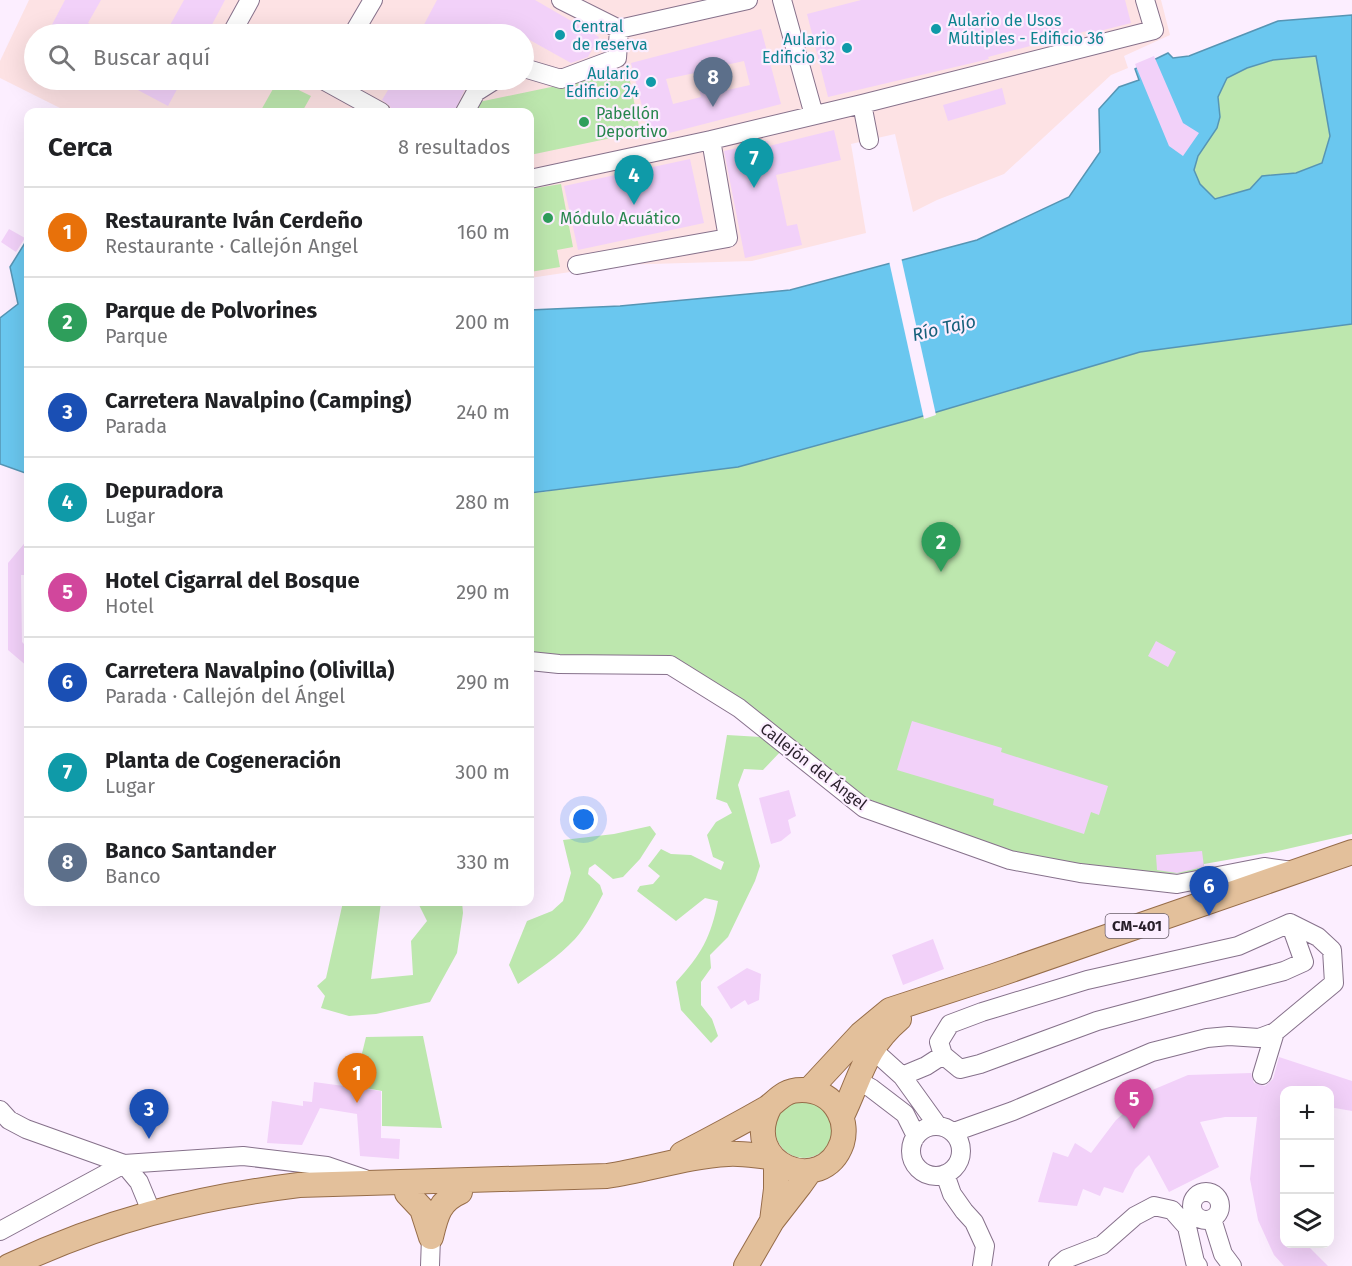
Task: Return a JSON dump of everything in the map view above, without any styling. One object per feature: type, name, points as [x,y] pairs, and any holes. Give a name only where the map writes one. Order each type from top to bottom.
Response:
[{"type":"main road","name":"CM-401","points":[[809,1090],[861,1034],[890,1010],[1352,852]]},
{"type":"main road","name":"CM-401","points":[[746,1266],[772,1221],[810,1171],[831,1160],[838,1151],[843,1140],[842,1116],[872,1049],[887,1030],[921,1001]]},
{"type":"main road","points":[[667,1163],[770,1106],[787,1092],[809,1090],[820,1093],[829,1099],[842,1116]]},
{"type":"main road","name":"CM-401","points":[[770,1106],[762,1126],[762,1137],[773,1159],[776,1190],[772,1221]]},
{"type":"main road","points":[[9,1266],[75,1237],[151,1211],[225,1195],[299,1185],[607,1176],[635,1172],[667,1163],[729,1154],[773,1159],[792,1170],[810,1171]]},
{"type":"main road","points":[[37,1266],[101,1240],[149,1225],[244,1204],[321,1196],[558,1190],[607,1176]]},
{"type":"main road","points":[[431,1236],[440,1206],[460,1192]]},
{"type":"main road","points":[[407,1193],[422,1209],[431,1236]]},
{"type":"street","points":[[237,24],[250,0]]},
{"type":"street","points":[[359,24],[373,0]]},
{"type":"street","points":[[561,0],[619,29],[748,0]]},
{"type":"street","points":[[782,0],[814,115]]},
{"type":"street","points":[[534,178],[711,140],[862,104],[1154,30],[1145,0]]},
{"type":"street","points":[[534,71],[561,79],[617,58],[619,29]]},
{"type":"street","points":[[343,90],[374,108]]},
{"type":"street","points":[[467,108],[479,90]]},
{"type":"street","points":[[862,104],[869,140]]},
{"type":"street","points":[[577,265],[728,238],[711,140]]},
{"type":"street","name":"Callejón del Ángel","points":[[534,661],[559,664],[670,665],[739,708],[864,808],[1010,861],[1080,873],[1177,884],[1264,867],[1294,871]]},
{"type":"street","points":[[1177,884],[1185,909]]},
{"type":"street","points":[[872,1049],[902,1076],[946,1129],[959,1139],[961,1156],[958,1164],[945,1174],[930,1175],[916,1166],[911,1151],[916,1136],[922,1130],[946,1129],[1013,1111],[1152,1052],[1207,1038],[1229,1036],[1259,1038],[1275,1032],[1334,983],[1332,950],[1318,937],[1290,923]]},
{"type":"street","points":[[1290,923],[1304,962],[1284,970],[1097,1020],[980,1064],[960,1069],[943,1055],[939,1042],[950,1024],[1087,980],[1238,946],[1290,923]]},
{"type":"street","points":[[1263,1075],[1275,1032]]},
{"type":"street","points":[[902,1076],[926,1066],[943,1055]]},
{"type":"street","points":[[858,1081],[905,1114],[916,1136]]},
{"type":"street","points":[[0,1110],[9,1120],[26,1129],[124,1164],[243,1156],[327,1166],[374,1182]]},
{"type":"street","points":[[124,1164],[139,1182],[151,1211]]},
{"type":"street","points":[[0,1231],[124,1164]]},
{"type":"street","points":[[945,1174],[952,1194],[974,1222],[985,1246],[982,1266]]},
{"type":"street","points":[[1058,1266],[1066,1259],[1102,1245],[1135,1216],[1154,1206],[1172,1210],[1187,1227],[1195,1262],[1198,1266]]},
{"type":"street","points":[[1212,1219],[1223,1254],[1233,1266]]},
{"type":"street","points":[[430,1266],[431,1236]]},
{"type":"shaded area","points":[[29,0],[1161,0],[1170,35],[1124,56],[1128,68],[1111,75],[1004,174],[937,200],[913,212],[895,134],[851,144],[866,233],[752,261],[617,265],[534,277],[534,108],[60,108],[24,90],[0,78],[0,61]]},
{"type":"green space","points":[[1316,56],[1330,136],[1322,163],[1296,173],[1262,176],[1250,189],[1215,199],[1200,184],[1194,170],[1198,156],[1220,117],[1218,97],[1227,78],[1247,68],[1273,60]]},
{"type":"green space","name":"Pabellón Deportivo","points":[[628,71],[640,132],[534,154],[534,108],[475,108],[474,103]]},
{"type":"green space","points":[[272,90],[299,90],[311,96],[304,108],[262,108]]},
{"type":"green space","name":"Módulo Acuático","points":[[561,184],[573,247],[557,250],[560,267],[534,271],[534,188]]},
{"type":"green space","points":[[1352,324],[1352,834],[1278,851],[1204,864],[1204,869],[1190,873],[1165,874],[1007,855],[856,794],[670,659],[534,652],[534,493],[913,419],[1140,352]]},
{"type":"green space","points":[[727,735],[761,737],[782,750],[763,770],[744,769],[738,785],[760,866],[728,937],[710,955],[711,968],[701,982],[701,1005],[712,1019],[718,1036],[711,1043],[681,1010],[676,982],[704,945],[718,901],[705,898],[676,921],[637,891],[640,886],[653,884],[660,876],[648,866],[661,849],[671,854],[691,855],[721,870],[724,862],[713,857],[707,835],[716,822],[732,813],[727,803],[716,799]]},
{"type":"green space","points":[[650,826],[656,834],[640,859],[623,877],[613,879],[595,864],[589,868],[588,874],[600,885],[603,894],[587,923],[562,952],[518,984],[509,965],[527,921],[552,911],[563,901],[571,873],[563,840],[614,834]]},
{"type":"green space","points":[[342,906],[380,906],[371,979],[413,975],[411,941],[427,921],[420,906],[462,906],[457,953],[430,1002],[376,1014],[349,1016],[321,1008],[325,996],[317,986],[326,978]]},
{"type":"green space","points":[[423,1036],[442,1128],[382,1126],[382,1091],[354,1086],[366,1037]]},
{"type":"green space","points":[[804,1100],[820,1105],[828,1113],[833,1129],[828,1145],[820,1153],[804,1158],[788,1153],[780,1145],[775,1129],[780,1113],[788,1105]]},
{"type":"water","name":"Río Tajo","points":[[1352,15],[1352,324],[1140,352],[913,419],[738,467],[534,492],[534,310],[620,306],[790,290],[977,240],[1069,197],[1100,152],[1099,109],[1119,87],[1139,80],[1135,69],[1168,53],[1173,58],[1189,56],[1278,21]],"holes":[[[1316,56],[1330,136],[1322,163],[1296,173],[1262,176],[1250,189],[1215,199],[1200,184],[1194,170],[1198,156],[1217,128],[1220,117],[1218,97],[1227,78],[1247,68],[1273,60]]]},
{"type":"water","points":[[24,244],[24,473],[0,464],[0,318],[18,304],[10,267]]},
{"type":"pier","points":[[901,257],[936,415],[924,419],[889,261]]},
{"type":"building","points":[[65,0],[101,0],[88,23],[90,24],[52,24]]},
{"type":"building","points":[[184,0],[225,0],[212,24],[171,24]]},
{"type":"building","points":[[437,0],[535,0],[599,37],[588,57],[571,63],[534,42],[534,24],[424,24]]},
{"type":"building","points":[[861,0],[1125,0],[1131,23],[1088,34],[1087,31],[988,57],[989,59],[828,97],[807,14]]},
{"type":"building","name":"Aulario Edificio 24","points":[[761,29],[781,104],[650,138],[631,63]],"holes":[[[744,61],[750,85],[719,92],[712,68]],[[695,73],[701,97],[673,104],[666,79]]]},
{"type":"building","points":[[1154,56],[1183,123],[1199,133],[1183,156],[1169,146],[1135,64]]},
{"type":"building","points":[[1002,88],[1006,104],[948,121],[943,105]]},
{"type":"building","points":[[138,90],[177,90],[168,106]]},
{"type":"building","points":[[388,90],[465,90],[456,108],[391,108],[382,100]]},
{"type":"building","points":[[834,130],[841,160],[776,175],[787,226],[797,224],[802,245],[745,258],[724,151],[768,141],[769,146]]},
{"type":"building","points":[[690,159],[704,223],[578,250],[564,186]]},
{"type":"building","points":[[9,229],[24,237],[16,252],[1,242]]},
{"type":"building","points":[[24,544],[24,575],[21,575],[24,664],[8,650],[8,563]]},
{"type":"building","points":[[1156,641],[1176,652],[1168,667],[1148,656]]},
{"type":"building","points":[[912,721],[1002,748],[1001,752],[1108,786],[1099,815],[1091,812],[1084,834],[993,805],[994,799],[897,770]]},
{"type":"building","points":[[789,790],[796,816],[788,820],[791,833],[781,841],[771,844],[759,798]]},
{"type":"building","points":[[1202,851],[1204,867],[1177,873],[1157,870],[1156,855]]},
{"type":"building","points":[[933,939],[944,969],[903,985],[892,955]]},
{"type":"building","points":[[747,968],[761,974],[759,1000],[748,1005],[745,1000],[731,1009],[717,987]]},
{"type":"building","points":[[1279,1057],[1352,1081],[1352,1111],[1334,1108],[1334,1086],[1280,1086],[1280,1248],[1310,1248],[1328,1266],[1284,1266],[1274,1255],[1258,1220],[1250,1179],[1257,1117],[1225,1117],[1200,1122],[1219,1167],[1169,1192],[1149,1155],[1135,1169],[1123,1193],[1104,1187],[1100,1196],[1083,1189],[1077,1206],[1038,1202],[1053,1152],[1068,1157],[1075,1143],[1091,1153],[1116,1120],[1150,1091],[1188,1075],[1251,1073],[1254,1083],[1265,1086],[1273,1079]]},
{"type":"building","points":[[314,1082],[381,1091],[381,1138],[400,1139],[399,1159],[360,1156],[357,1114],[320,1108],[302,1145],[267,1143],[272,1101],[303,1106],[303,1101],[312,1102]]},
{"type":"place","name":"Aulario de Usos Múltiples - Edificio 36","points":[[936,29]]},
{"type":"place","name":"Central de reserva","points":[[560,35]]},
{"type":"place","name":"Aulario Edificio 32","points":[[847,48]]},
{"type":"place","name":"Aulario Edificio 24","points":[[651,82]]},
{"type":"place","name":"Banco Santander","points":[[713,107]]},
{"type":"place","name":"Pabellón Deportivo","points":[[584,122]]},
{"type":"place","name":"Planta de Cogeneración","points":[[754,188]]},
{"type":"place","name":"Depuradora","points":[[634,205]]},
{"type":"place","name":"Módulo Acuático","points":[[548,218]]},
{"type":"place","name":"Parque de Polvorines","points":[[941,572]]},
{"type":"place","name":"Carretera Navalpino (Olivilla)","points":[[1209,916]]},
{"type":"place","name":"Restaurante Iván Cerdeño","points":[[357,1103]]},
{"type":"place","name":"Hotel Cigarral del Bosque","points":[[1134,1129]]},
{"type":"place","name":"Carretera Navalpino (Camping)","points":[[149,1139]]}]
